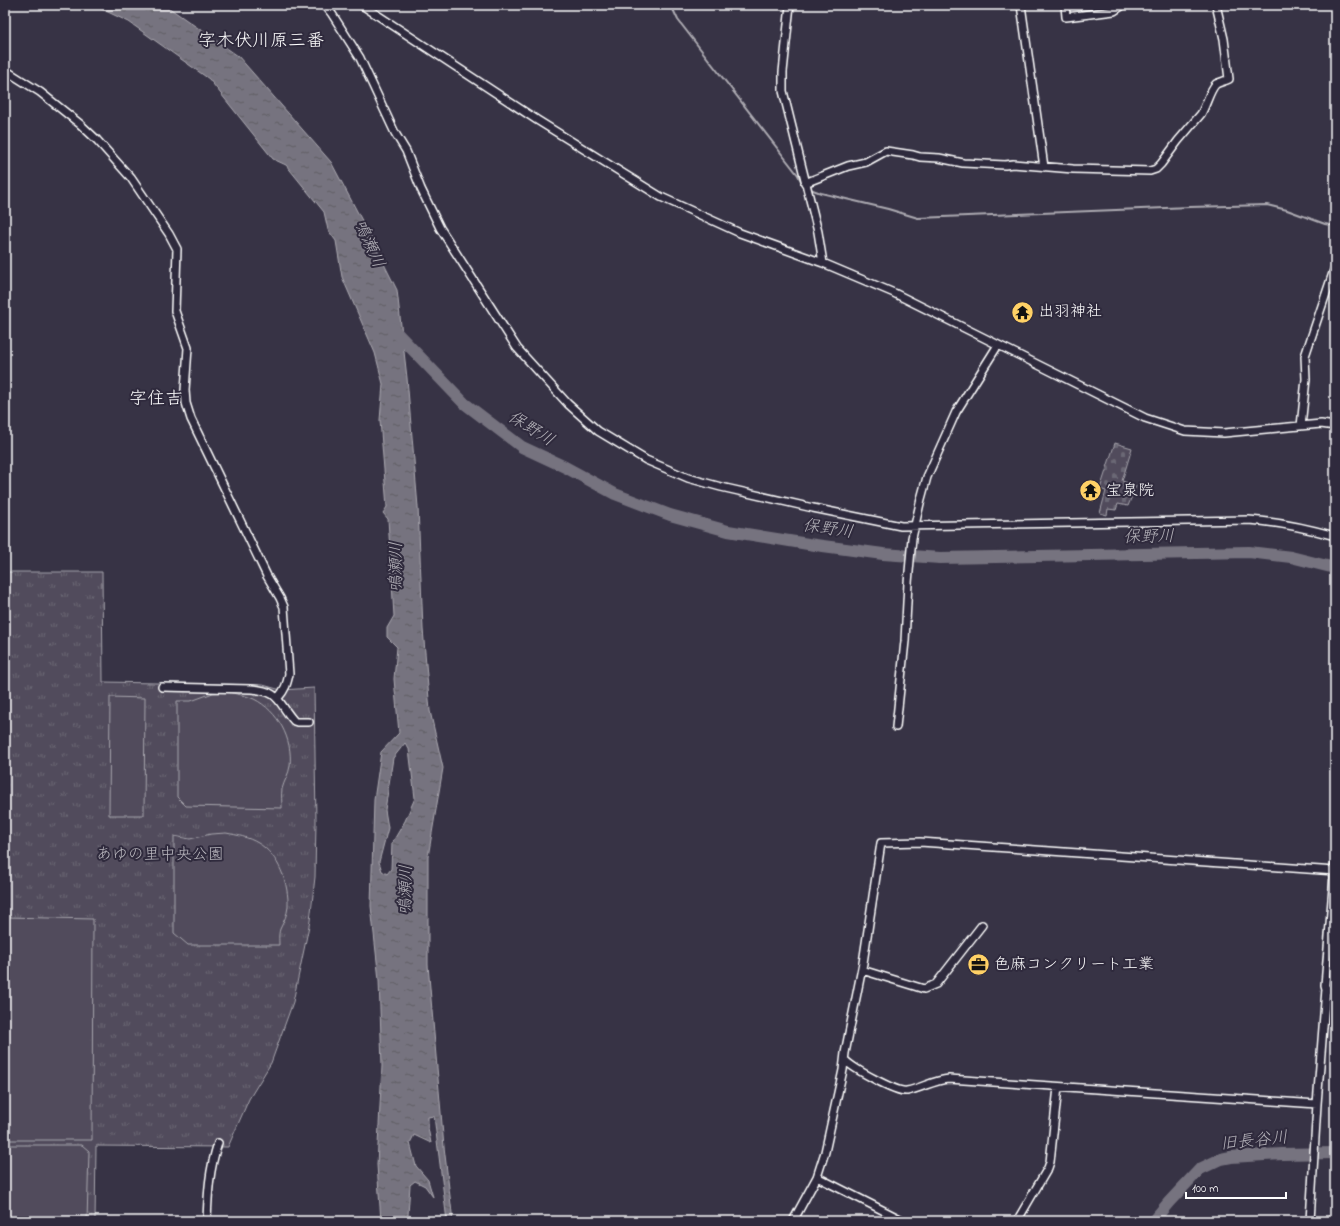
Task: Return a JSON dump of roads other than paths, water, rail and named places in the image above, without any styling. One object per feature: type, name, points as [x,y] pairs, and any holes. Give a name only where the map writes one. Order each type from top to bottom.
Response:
[{"type":"street","points":[[325,5],[360,58],[395,133],[406,151],[421,189],[440,228],[517,348],[568,404],[598,431],[646,460],[688,478],[814,508],[901,526],[1249,520],[1270,521],[1298,526],[1335,536]]},
{"type":"street","points":[[362,5],[531,117],[661,197],[740,233],[824,263],[894,293],[1145,418],[1185,431],[1224,433],[1321,424],[1335,426]]},
{"type":"street","points":[[790,5],[783,72],[783,91],[818,232],[824,263]]},
{"type":"street","points":[[1021,5],[1044,167]]},
{"type":"street","points":[[1065,5],[1066,17],[1114,11],[1123,5]]},
{"type":"street","points":[[806,183],[848,166],[866,162],[886,151],[920,157],[939,158],[963,163],[1013,164],[1144,172],[1156,169],[1201,114],[1217,84],[1229,79],[1224,39],[1216,5]]},
{"type":"street","points":[[5,70],[40,92],[80,124],[97,140],[131,178],[169,234],[177,249],[175,311],[188,348],[185,390],[186,403],[191,419],[267,576],[284,607],[289,674],[288,684],[278,698]]},
{"type":"street","points":[[1301,426],[1306,379],[1305,356],[1335,267]]},
{"type":"street","points":[[896,727],[905,641],[912,538],[927,477],[956,412],[998,345]]},
{"type":"street","points":[[162,687],[257,689],[271,693],[278,698],[294,721],[309,722]]},
{"type":"street","points":[[794,1221],[817,1177],[825,1152],[845,1060],[845,1053],[870,926],[881,843],[920,842],[986,846],[1335,871]]},
{"type":"street","points":[[1310,1221],[1326,989],[1325,985],[1335,862]]},
{"type":"street","points":[[862,970],[911,986],[924,989],[930,987],[936,984],[982,925]]},
{"type":"street","points":[[1326,989],[1335,990]]},
{"type":"street","points":[[845,1060],[851,1065],[893,1088],[906,1091],[941,1079],[1317,1104]]},
{"type":"street","points":[[1020,1220],[1050,1162],[1058,1087]]},
{"type":"street","points":[[207,1221],[209,1179],[212,1161],[218,1143]]},
{"type":"street","points":[[817,1177],[904,1221]]},
{"type":"water","name":"鳴瀬川","points":[[93,5],[165,5],[238,56],[331,162],[397,290],[407,378],[418,507],[423,629],[430,711],[443,768],[428,857],[428,965],[444,1147],[453,1221],[447,1221],[434,1116],[428,1117],[428,1128],[431,1143],[414,1135],[410,1143],[416,1166],[428,1180],[433,1197],[425,1186],[415,1181],[410,1185],[408,1215],[405,1221],[381,1221],[377,1165],[382,1066],[379,980],[371,906],[374,800],[381,752],[399,733],[394,679],[397,647],[387,637],[387,628],[394,616],[388,519],[383,513],[387,507],[380,420],[383,384],[375,353],[342,277],[336,241],[328,230],[324,212],[286,165],[273,159],[209,79],[129,22]],"holes":[[[405,743],[409,749],[415,798],[405,821],[392,843],[391,869],[387,874],[382,871],[379,862],[388,828],[385,810],[393,758]]]},
{"type":"waterway","points":[[671,5],[678,20],[798,175],[803,185]]},
{"type":"waterway","points":[[810,189],[918,218],[1267,205],[1335,226]]},
{"type":"waterway","name":"保野川","points":[[392,328],[464,403],[522,447],[565,467],[615,494],[670,515],[728,531],[883,554],[940,558],[1249,552],[1291,557],[1335,568]]},
{"type":"waterway","name":"旧長谷川","points":[[1153,1221],[1200,1169],[1221,1159],[1282,1154],[1335,1153]]},
{"type":"place","name":"出羽神社","points":[[1022,312]]},
{"type":"place","name":"宝泉院","points":[[1090,491]]},
{"type":"place","name":"色麻コンクリート工業","points":[[979,965]]},
{"type":"district","name":"字木伏川原三番","points":[[261,42]]},
{"type":"district","name":"字住吉","points":[[156,400]]},
{"type":"park label","name":"あゆの里中央公園","points":[[160,855]]}]
